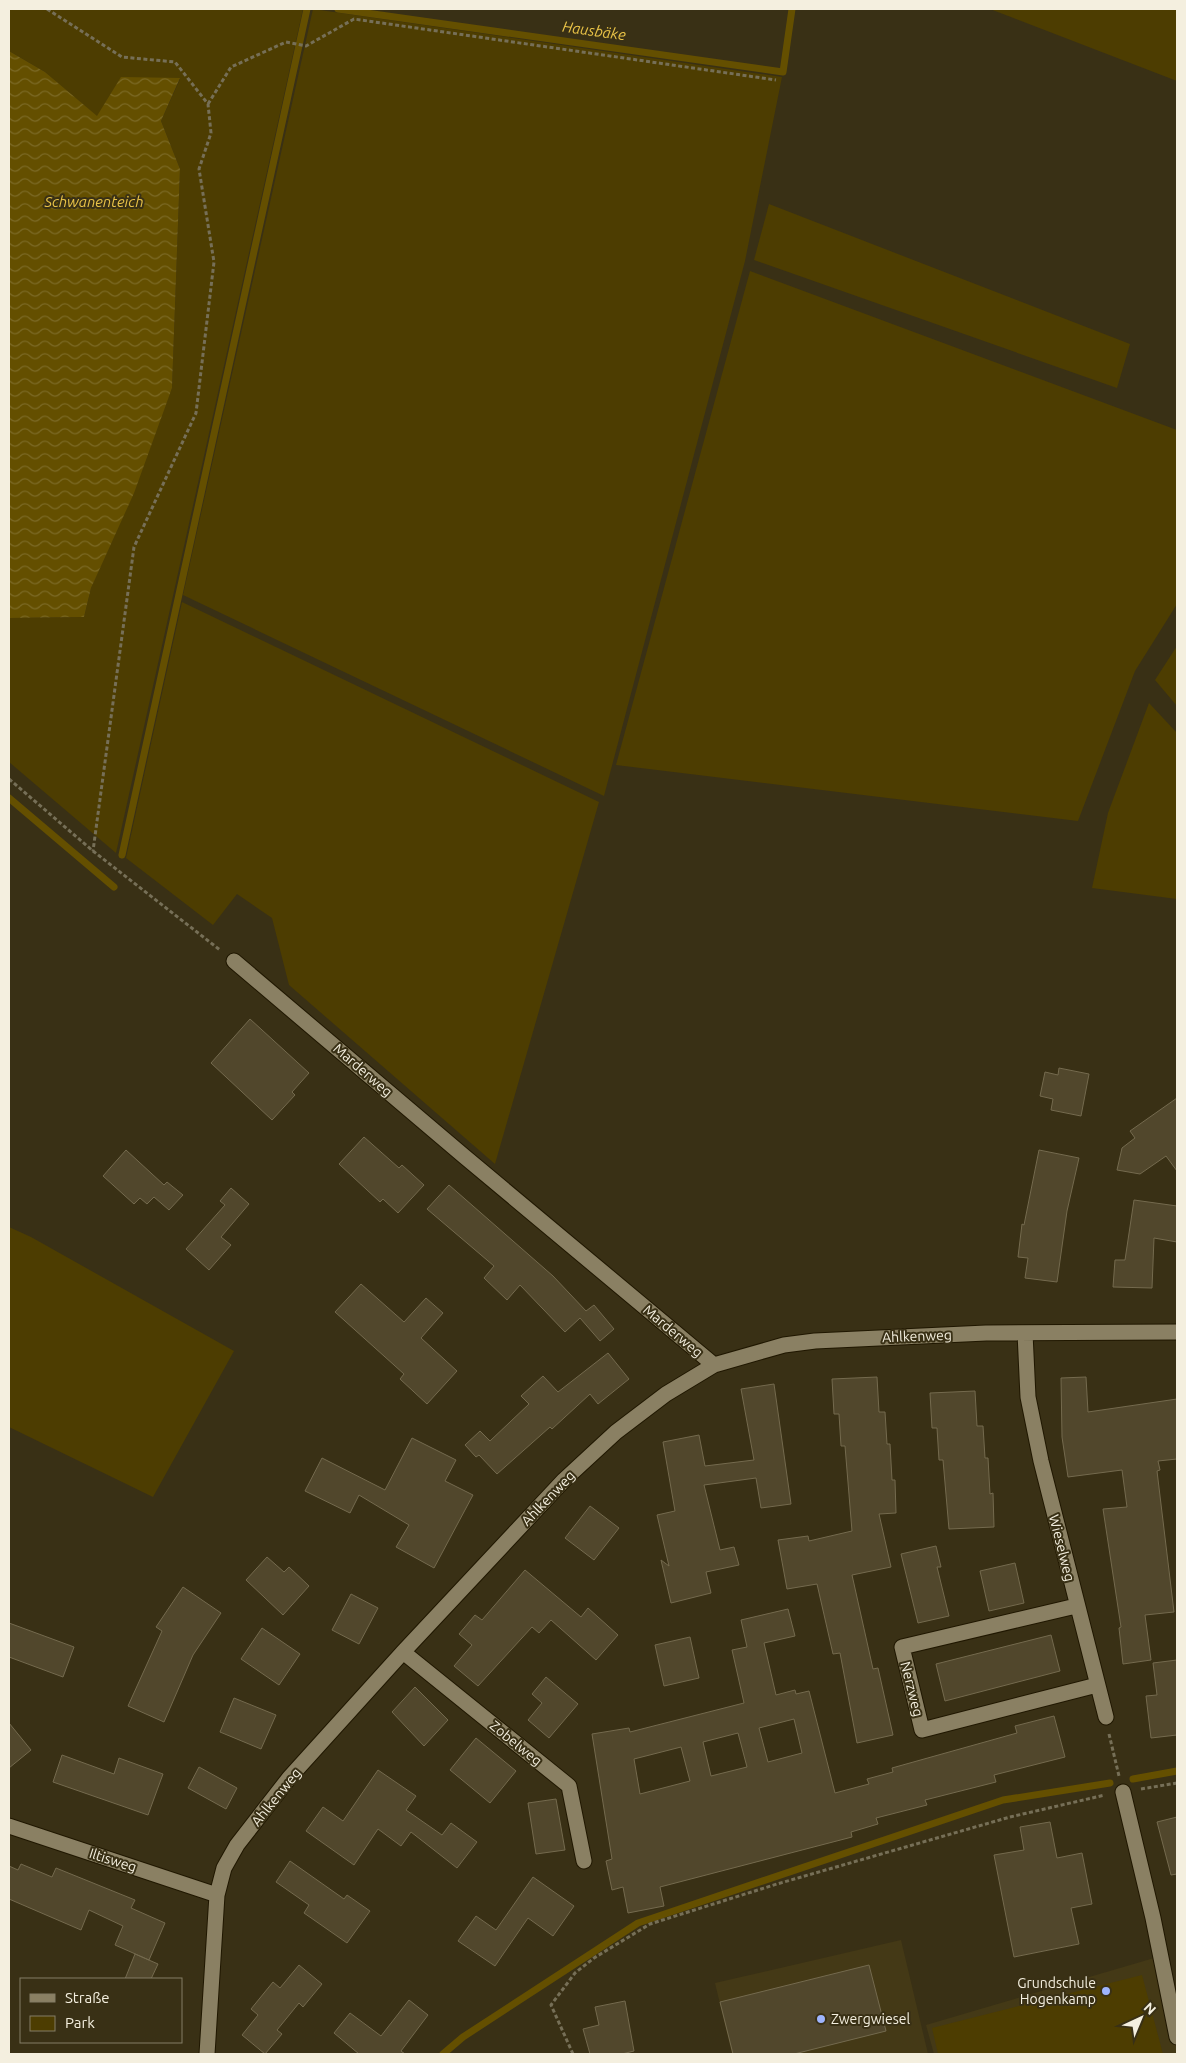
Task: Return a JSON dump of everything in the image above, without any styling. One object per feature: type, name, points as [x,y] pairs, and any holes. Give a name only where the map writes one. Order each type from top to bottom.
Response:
[{"type":"street","name":"Marderweg","points":[[234,961],[714,1365]]},
{"type":"street","name":"Ahlkenweg","points":[[207,2054],[217,1895],[224,1868],[237,1845],[289,1778],[403,1652],[564,1480],[616,1432],[666,1394],[714,1365],[784,1345],[815,1341],[1025,1333],[1177,1332]]},
{"type":"street","name":"Wieselweg","points":[[1025,1333],[1028,1397],[1076,1606],[1106,1717]]},
{"type":"street","name":"Nerzweg","points":[[1076,1606],[902,1647],[922,1730],[1097,1685]]},
{"type":"street","name":"Zobelweg","points":[[403,1652],[569,1786],[584,1861]]},
{"type":"street","points":[[1123,1792],[1153,1918],[1177,2037]]},
{"type":"street","name":"Iltisweg","points":[[9,1826],[217,1895]]},
{"type":"path","points":[[47,9],[122,57],[176,62],[208,104],[211,133],[199,169],[214,262],[196,413],[134,547],[93,851]]},
{"type":"path","points":[[208,104],[231,67],[286,42],[306,46],[354,19],[776,80]]},
{"type":"path","points":[[9,779],[93,851],[234,961]]},
{"type":"path","points":[[1106,1717],[1115,1761]]},
{"type":"path","points":[[573,2054],[551,2005],[575,1973],[594,1958],[650,1924],[777,1884],[1010,1817],[1177,1782]]},
{"type":"shaded area","name":"Zwergwiesel","points":[[901,1940],[928,2054],[732,2054],[715,1983]]},
{"type":"shaded area","name":"Grundschule Hogenkamp","points":[[1161,1956],[1177,2037],[1177,2054],[934,2054],[926,2025]]},
{"type":"green space","points":[[9,9],[303,9],[116,853],[9,762],[9,618],[84,617],[91,588],[172,388],[180,169],[161,121],[180,79],[97,117],[45,72],[9,51]]},
{"type":"green space","points":[[313,9],[782,77],[745,261],[604,796],[183,595]]},
{"type":"green space","points":[[990,9],[1177,9],[1177,81]]},
{"type":"green space","points":[[769,204],[1130,344],[1117,388],[754,260]]},
{"type":"green space","points":[[750,271],[1177,430],[1177,604],[1135,671],[1078,821],[616,765]]},
{"type":"green space","points":[[182,602],[599,802],[495,1164],[289,985],[272,918],[237,894],[213,925],[126,858]]},
{"type":"green space","points":[[1177,646],[1177,706],[1155,680]]},
{"type":"green space","points":[[1149,703],[1177,733],[1177,899],[1092,888],[1108,813]]},
{"type":"green space","points":[[9,1227],[31,1237],[234,1351],[153,1497],[9,1427]]},
{"type":"green space","name":"Grundschule Hogenkamp","points":[[1142,1975],[1163,2054],[938,2054],[932,2028]]},
{"type":"water","name":"Schwanenteich","points":[[9,51],[45,72],[97,116],[121,77],[180,78],[161,121],[180,169],[172,388],[134,493],[91,588],[84,617],[9,618]]},
{"type":"building","points":[[250,1019],[309,1073],[292,1092],[295,1095],[272,1120],[211,1063]]},
{"type":"building","points":[[1059,1068],[1089,1074],[1081,1116],[1051,1110],[1053,1099],[1040,1096],[1045,1072],[1058,1075]]},
{"type":"building","points":[[1177,1098],[1177,1171],[1166,1156],[1140,1174],[1117,1170],[1122,1148],[1135,1138],[1130,1131]]},
{"type":"building","points":[[364,1137],[399,1168],[402,1165],[424,1185],[398,1213],[383,1199],[380,1202],[339,1164]]},
{"type":"building","points":[[126,1150],[164,1185],[167,1182],[183,1195],[169,1210],[154,1197],[147,1204],[140,1198],[134,1204],[103,1176]]},
{"type":"building","points":[[1039,1150],[1079,1158],[1067,1211],[1057,1282],[1025,1278],[1028,1258],[1018,1257],[1022,1224],[1024,1225]]},
{"type":"building","points":[[449,1185],[553,1276],[586,1311],[594,1305],[614,1329],[600,1341],[580,1318],[565,1332],[520,1285],[507,1300],[484,1278],[494,1266],[427,1209]]},
{"type":"building","points":[[231,1188],[249,1204],[221,1237],[231,1245],[209,1270],[186,1249],[225,1205],[220,1201]]},
{"type":"building","points":[[1134,1200],[1177,1206],[1177,1242],[1154,1238],[1152,1288],[1113,1287],[1115,1260],[1125,1260]]},
{"type":"building","points":[[361,1284],[404,1322],[426,1298],[443,1313],[421,1338],[457,1371],[427,1404],[400,1379],[404,1374],[335,1312]]},
{"type":"building","points":[[608,1353],[629,1379],[598,1404],[590,1394],[552,1429],[550,1427],[497,1474],[479,1455],[476,1457],[465,1445],[480,1431],[490,1441],[529,1404],[521,1396],[543,1376],[558,1392]]},
{"type":"building","points":[[877,1377],[879,1412],[885,1412],[887,1444],[890,1444],[892,1480],[895,1480],[896,1513],[879,1514],[891,1567],[852,1575],[873,1669],[878,1668],[893,1735],[857,1743],[840,1653],[833,1654],[817,1584],[787,1589],[778,1540],[808,1536],[809,1541],[852,1531],[845,1446],[841,1446],[839,1414],[834,1414],[832,1379]]},
{"type":"building","points":[[1086,1377],[1088,1412],[1177,1399],[1177,1459],[1158,1461],[1160,1470],[1157,1471],[1174,1612],[1145,1615],[1151,1660],[1123,1664],[1119,1628],[1121,1627],[1103,1509],[1127,1507],[1122,1470],[1068,1477],[1062,1437],[1061,1378]]},
{"type":"building","points":[[774,1384],[791,1504],[761,1508],[756,1478],[704,1485],[720,1550],[734,1547],[739,1565],[706,1572],[711,1593],[671,1603],[661,1560],[669,1566],[657,1515],[675,1511],[663,1442],[699,1435],[705,1466],[754,1460],[741,1389]]},
{"type":"building","points":[[975,1391],[977,1426],[983,1426],[985,1458],[988,1458],[990,1494],[993,1493],[994,1527],[949,1529],[943,1460],[939,1460],[937,1428],[932,1428],[930,1393]]},
{"type":"building","points":[[412,1438],[456,1460],[445,1481],[473,1495],[434,1568],[396,1547],[409,1525],[359,1495],[350,1513],[305,1491],[322,1458],[385,1490]]},
{"type":"building","points":[[590,1506],[619,1528],[594,1560],[565,1538]]},
{"type":"building","points":[[936,1546],[941,1567],[937,1567],[949,1616],[918,1623],[901,1554]]},
{"type":"building","points":[[267,1557],[284,1572],[289,1567],[309,1586],[283,1615],[246,1580]]},
{"type":"building","points":[[1015,1563],[1024,1603],[989,1611],[980,1571]]},
{"type":"building","points":[[525,1570],[581,1617],[588,1608],[618,1635],[596,1660],[551,1620],[539,1633],[532,1627],[478,1686],[454,1666],[472,1645],[459,1634],[475,1615],[482,1620]]},
{"type":"building","points":[[183,1587],[221,1613],[193,1655],[164,1722],[128,1706],[162,1631],[156,1627]]},
{"type":"building","points":[[351,1594],[378,1608],[359,1644],[332,1630]]},
{"type":"building","points":[[788,1609],[795,1636],[764,1643],[776,1695],[795,1690],[796,1694],[809,1691],[835,1793],[869,1784],[867,1779],[893,1772],[892,1768],[1017,1733],[1015,1726],[1054,1716],[1065,1757],[994,1775],[996,1782],[925,1800],[927,1805],[876,1818],[878,1824],[851,1832],[852,1837],[660,1887],[664,1906],[628,1913],[623,1887],[612,1890],[606,1861],[612,1859],[592,1734],[629,1728],[630,1732],[744,1703],[732,1650],[747,1647],[741,1620]],"holes":[[[794,1719],[802,1753],[768,1762],[759,1728]],[[738,1733],[747,1767],[711,1776],[703,1742]],[[681,1747],[690,1781],[640,1794],[634,1759]]]},
{"type":"building","points":[[9,1623],[74,1647],[63,1677],[9,1657]]},
{"type":"building","points":[[262,1628],[300,1654],[279,1685],[241,1659]]},
{"type":"building","points":[[1051,1635],[1060,1671],[945,1701],[936,1664]]},
{"type":"building","points":[[690,1637],[699,1678],[664,1686],[655,1645]]},
{"type":"building","points":[[1177,1660],[1177,1735],[1151,1738],[1146,1696],[1157,1695],[1153,1663]]},
{"type":"building","points":[[546,1677],[578,1704],[549,1738],[528,1720],[542,1703],[532,1694]]},
{"type":"building","points":[[415,1687],[448,1720],[424,1746],[392,1712]]},
{"type":"building","points":[[234,1698],[276,1715],[261,1749],[220,1732]]},
{"type":"building","points":[[9,1723],[31,1750],[9,1768]]},
{"type":"building","points":[[476,1738],[516,1771],[490,1803],[450,1770]]},
{"type":"building","points":[[62,1755],[114,1774],[119,1758],[163,1774],[148,1815],[53,1782]]},
{"type":"building","points":[[199,1767],[237,1788],[226,1809],[188,1788]]},
{"type":"building","points":[[378,1770],[416,1796],[406,1810],[442,1835],[451,1823],[477,1842],[457,1868],[411,1832],[401,1846],[378,1829],[354,1865],[306,1831],[323,1807],[343,1821]]},
{"type":"building","points":[[556,1799],[565,1850],[536,1854],[528,1803]]},
{"type":"building","points":[[1177,1817],[1177,1874],[1171,1875],[1157,1822]]},
{"type":"building","points":[[1050,1822],[1057,1858],[1082,1853],[1092,1904],[1071,1908],[1079,1944],[1014,1957],[994,1855],[1024,1850],[1020,1827]]},
{"type":"building","points":[[290,1861],[344,1899],[347,1895],[370,1911],[347,1943],[304,1913],[309,1905],[276,1882]]},
{"type":"building","points":[[21,1864],[52,1877],[56,1868],[135,1900],[131,1908],[165,1923],[149,1960],[115,1945],[123,1926],[89,1910],[81,1930],[9,1899],[9,1866],[18,1870]]},
{"type":"building","points":[[533,1877],[574,1906],[553,1936],[528,1918],[495,1966],[458,1941],[476,1916],[496,1930]]},
{"type":"building","points":[[135,1954],[158,1964],[151,1978],[125,1978]]},
{"type":"building","points":[[299,1965],[322,1984],[303,2007],[299,2003],[277,2030],[282,2034],[265,2054],[242,2035],[258,2015],[251,2009],[273,1982],[280,1988]]},
{"type":"building","points":[[869,1965],[886,2031],[794,2054],[733,2054],[720,2002]]},
{"type":"building","points":[[409,2000],[428,2015],[401,2051],[405,2054],[359,2054],[334,2033],[350,2013],[381,2036]]},
{"type":"building","points":[[625,2001],[634,2051],[622,2054],[590,2054],[583,2029],[599,2025],[595,2007]]},
{"type":"waterway","points":[[122,855],[307,9]]},
{"type":"waterway","name":"Hausbäke","points":[[338,9],[783,72],[792,9]]},
{"type":"waterway","points":[[9,798],[114,887]]},
{"type":"waterway","points":[[1133,1779],[1177,1771]]},
{"type":"waterway","points":[[443,2054],[463,2037],[638,1923],[1003,1800],[1110,1783]]},
{"type":"place","name":"Grundschule Hogenkamp","points":[[1106,1991]]},
{"type":"place","name":"Zwergwiesel","points":[[821,2019]]}]
